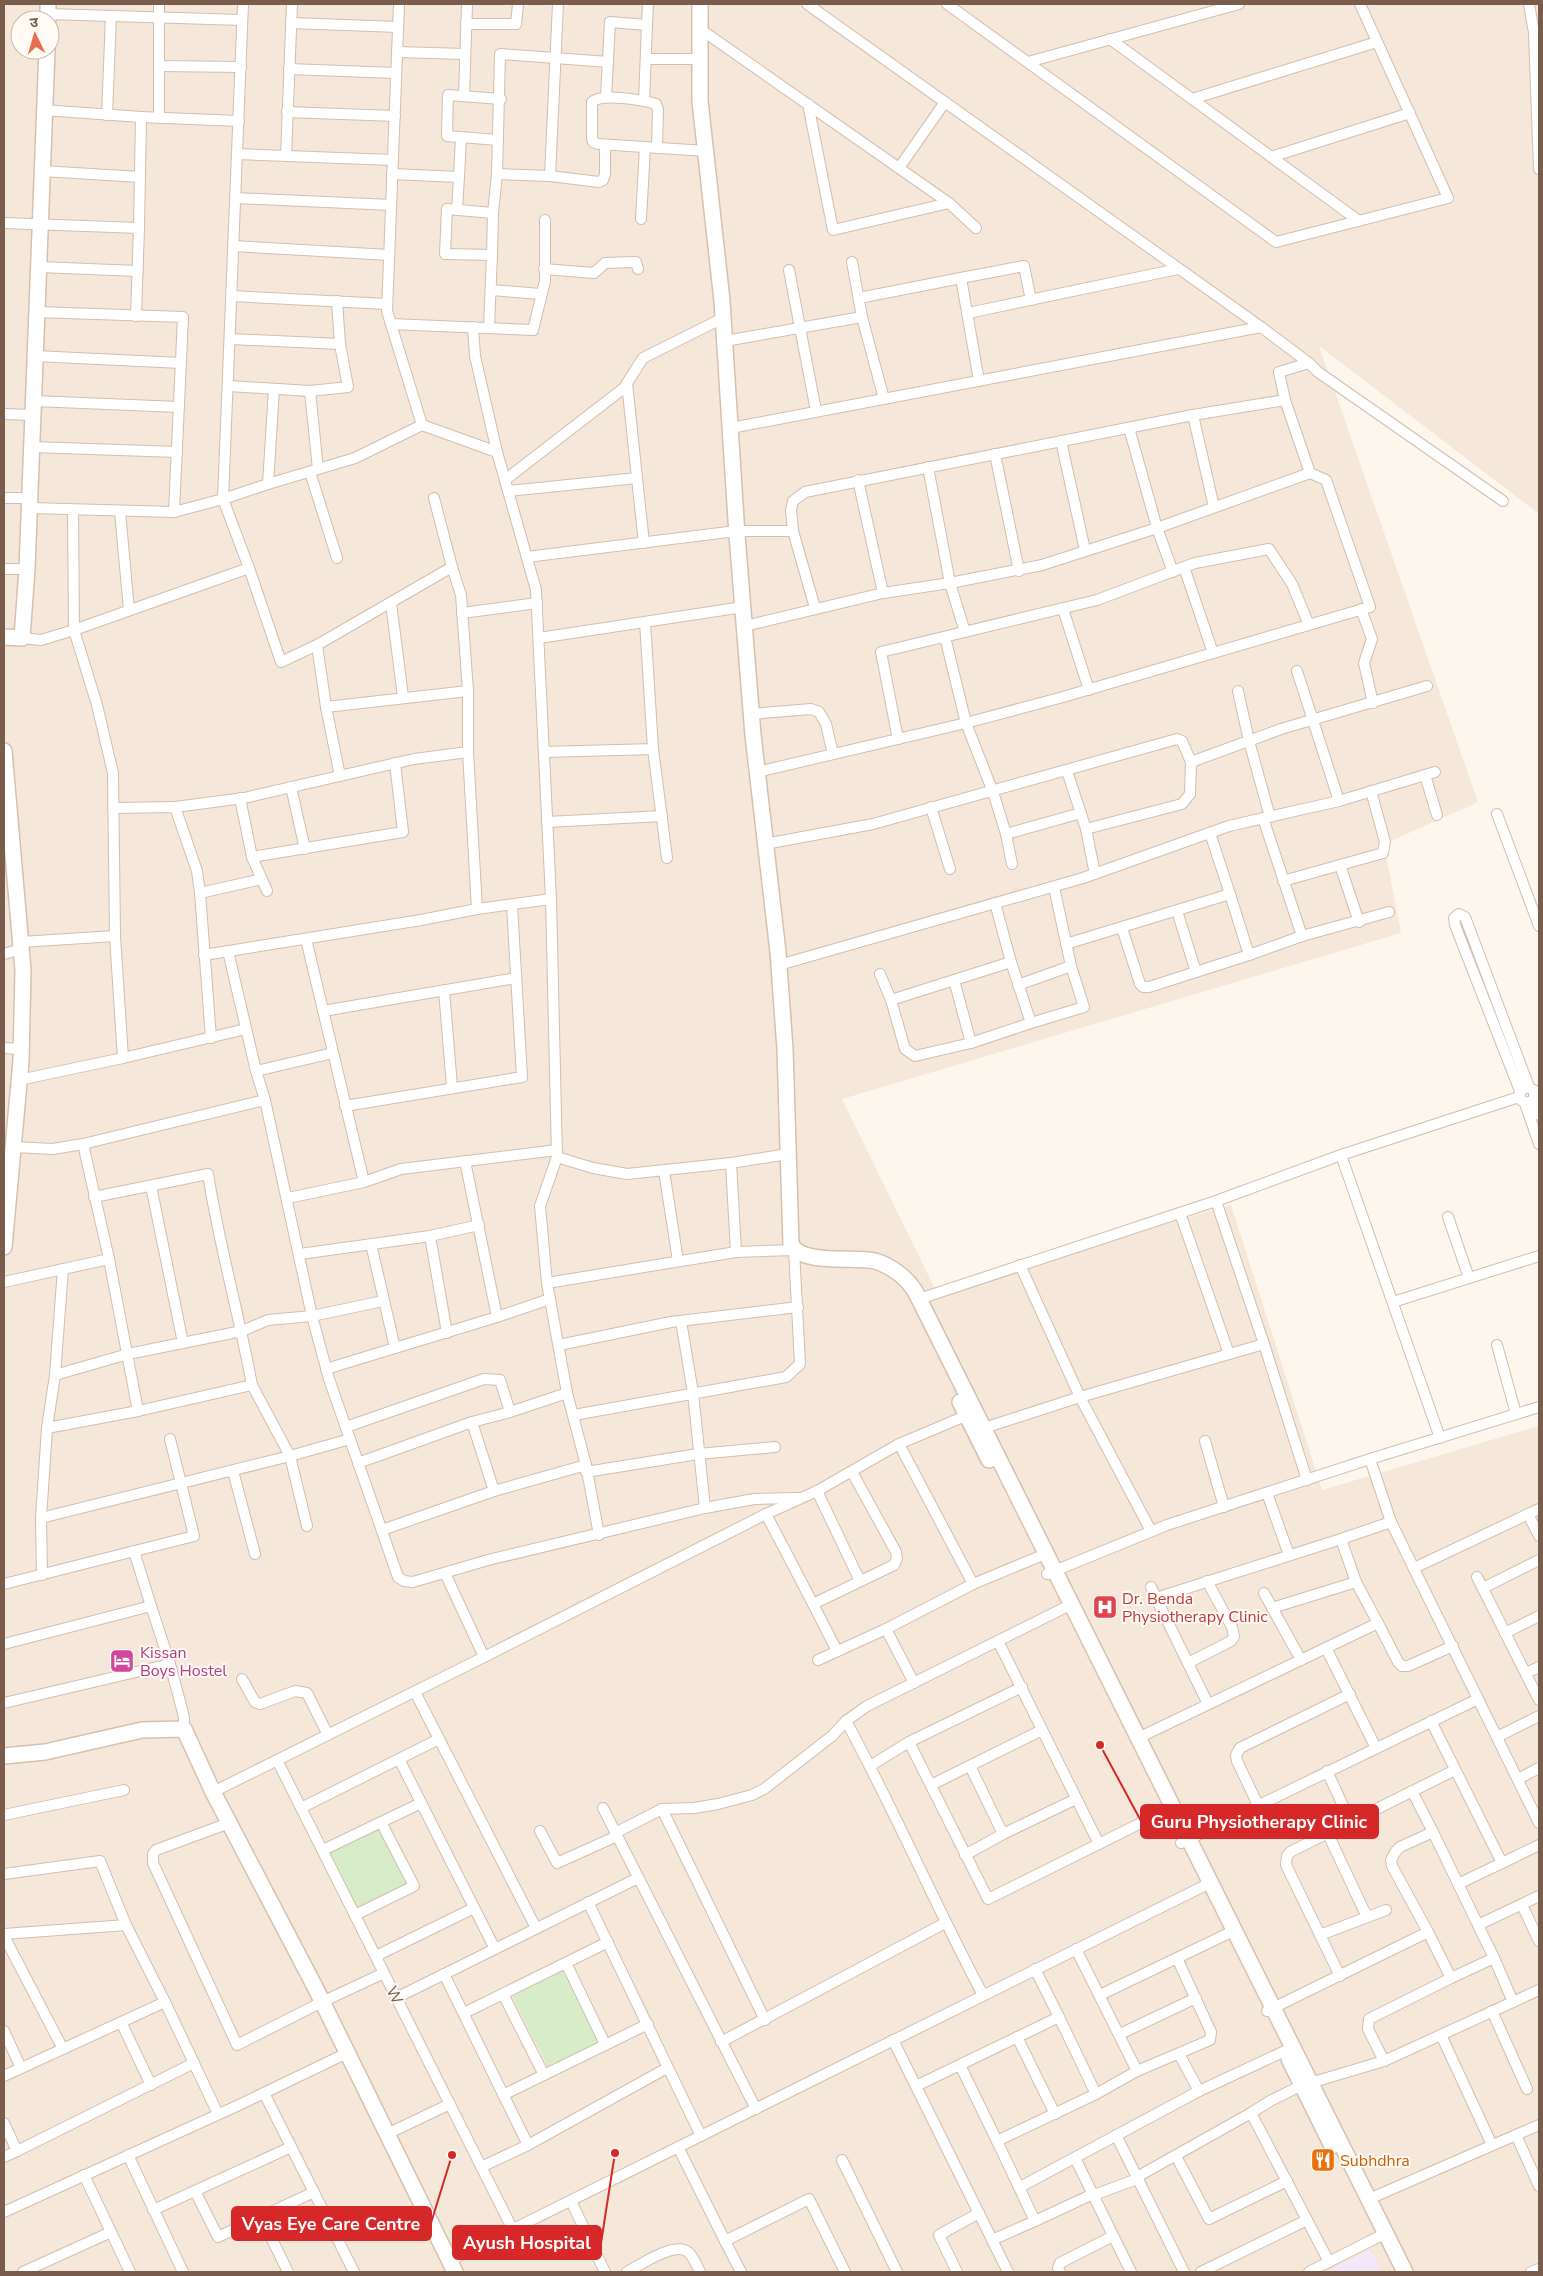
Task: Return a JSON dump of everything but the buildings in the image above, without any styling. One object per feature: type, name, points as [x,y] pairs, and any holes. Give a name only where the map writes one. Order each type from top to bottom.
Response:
[{"type":"street","points":[[159,4],[159,117]]},
{"type":"street","points":[[243,4],[223,499],[281,662],[391,604],[452,567]]},
{"type":"street","points":[[286,156],[292,4]]},
{"type":"street","points":[[399,4],[387,311],[422,425]]},
{"type":"street","points":[[464,96],[467,4]]},
{"type":"street","points":[[466,24],[516,24],[518,4]]},
{"type":"street","points":[[550,176],[558,4]]},
{"type":"street","points":[[644,101],[648,4]]},
{"type":"street","points":[[574,1415],[786,1377],[800,1364],[794,1250],[791,1244],[785,1049],[779,965],[751,714],[736,531],[724,318],[700,101],[700,4]]},
{"type":"street","points":[[807,4],[1261,327],[1318,372],[1503,501]]},
{"type":"street","points":[[951,4],[1276,242],[1448,198],[1360,4]]},
{"type":"street","points":[[1028,62],[1110,40],[1200,9],[1238,4]]},
{"type":"street","points":[[1529,4],[1537,33],[1539,169]]},
{"type":"street","points":[[60,14],[242,20]]},
{"type":"street","points":[[107,114],[112,16]]},
{"type":"street","points":[[291,22],[398,27]]},
{"type":"street","points":[[606,98],[610,22],[647,25]]},
{"type":"street","points":[[700,29],[949,203],[976,228]]},
{"type":"street","points":[[1110,40],[1359,221]]},
{"type":"street","points":[[1192,99],[1378,42]]},
{"type":"street","points":[[397,52],[465,54]]},
{"type":"street","points":[[489,327],[497,174],[500,54],[608,62]]},
{"type":"street","points":[[646,59],[700,59]]},
{"type":"street","points":[[22,638],[30,503],[46,60]]},
{"type":"street","points":[[159,66],[241,67]]},
{"type":"street","points":[[289,68],[396,73]]},
{"type":"street","points":[[498,140],[447,136],[448,95],[500,99]]},
{"type":"street","points":[[657,148],[658,107],[656,104],[644,101],[606,98],[594,100],[592,104],[592,141],[598,144],[605,145],[706,151]]},
{"type":"street","points":[[899,168],[945,102]]},
{"type":"street","points":[[808,104],[833,230],[949,203]]},
{"type":"street","points":[[44,110],[239,121]]},
{"type":"street","points":[[287,112],[394,116]]},
{"type":"street","points":[[1272,157],[1410,113]]},
{"type":"street","points":[[136,316],[142,117]]},
{"type":"street","points":[[458,210],[461,138]]},
{"type":"street","points":[[497,174],[550,176],[594,182],[603,180],[605,174],[605,145]]},
{"type":"street","points":[[641,219],[645,147]]},
{"type":"street","points":[[238,154],[393,160]]},
{"type":"street","points":[[42,171],[140,177]]},
{"type":"street","points":[[392,174],[459,177]]},
{"type":"street","points":[[236,198],[391,205]]},
{"type":"street","points":[[492,255],[445,254],[447,209],[494,213]]},
{"type":"street","points":[[391,324],[533,330],[545,281],[545,220]]},
{"type":"street","points":[[4,223],[139,228]]},
{"type":"street","points":[[234,246],[389,254]]},
{"type":"street","points":[[544,269],[594,273],[605,263],[633,262],[636,262],[638,269]]},
{"type":"street","points":[[852,262],[862,318],[884,399]]},
{"type":"street","points":[[859,298],[1024,266],[1031,300]]},
{"type":"street","points":[[38,267],[138,271]]},
{"type":"street","points":[[968,313],[1178,268]]},
{"type":"street","points":[[789,270],[816,411]]},
{"type":"street","points":[[961,278],[979,381]]},
{"type":"street","points":[[491,290],[541,294]]},
{"type":"street","points":[[232,296],[387,304]]},
{"type":"street","points":[[229,386],[310,391],[348,387],[340,344],[337,301]]},
{"type":"street","points":[[37,312],[183,317],[174,512]]},
{"type":"street","points":[[505,480],[624,388],[643,358],[724,318]]},
{"type":"street","points":[[725,341],[862,318]]},
{"type":"street","points":[[473,327],[475,356],[497,452],[536,590],[551,899],[557,1153],[540,1206],[547,1283],[568,1393],[599,1535]]},
{"type":"street","points":[[731,428],[1261,327]]},
{"type":"street","points":[[230,339],[340,344]]},
{"type":"street","points":[[35,356],[181,363]]},
{"type":"street","points":[[1309,363],[1278,372],[1285,400],[1310,473]]},
{"type":"street","points":[[627,383],[644,543]]},
{"type":"street","points":[[268,484],[274,388]]},
{"type":"street","points":[[310,391],[314,471],[336,558]]},
{"type":"street","points":[[815,608],[793,531],[791,510],[793,501],[805,492],[1193,415],[1285,400]]},
{"type":"street","points":[[4,414],[33,408],[179,406]]},
{"type":"street","points":[[1193,415],[1214,507]]},
{"type":"street","points":[[4,498],[73,510],[174,512],[223,499],[355,458],[422,425],[497,452]]},
{"type":"street","points":[[1129,428],[1157,528],[1173,572]]},
{"type":"street","points":[[1061,441],[1085,550]]},
{"type":"street","points":[[32,447],[177,452]]},
{"type":"street","points":[[995,454],[1019,571]]},
{"type":"street","points":[[928,467],[950,583],[965,632]]},
{"type":"street","points":[[744,626],[883,593],[1019,571],[1157,528],[1310,473],[1326,480],[1370,607],[1089,690],[966,723],[757,772]]},
{"type":"street","points":[[508,491],[636,478]]},
{"type":"street","points":[[858,480],[883,593]]},
{"type":"street","points":[[434,498],[461,595],[468,691],[468,752],[478,908]]},
{"type":"street","points":[[73,510],[74,630],[113,773],[115,936],[123,1058]]},
{"type":"street","points":[[120,512],[129,610]]},
{"type":"street","points":[[527,557],[736,531],[793,531]]},
{"type":"street","points":[[898,739],[881,652],[1097,600],[1195,563],[1270,549],[1292,584],[1309,625]]},
{"type":"street","points":[[1184,567],[1213,653]]},
{"type":"street","points":[[4,638],[41,640],[249,568]]},
{"type":"street","points":[[4,569],[27,569]]},
{"type":"street","points":[[462,613],[537,603]]},
{"type":"street","points":[[391,604],[403,697]]},
{"type":"street","points":[[539,638],[743,607]]},
{"type":"street","points":[[1063,609],[1089,690]]},
{"type":"street","points":[[1361,609],[1372,639],[1364,663],[1373,703]]},
{"type":"street","points":[[645,622],[653,749],[668,858]]},
{"type":"street","points":[[945,637],[966,723],[1006,834],[1012,864]]},
{"type":"street","points":[[317,644],[326,707],[340,776]]},
{"type":"street","points":[[1297,671],[1311,720],[1339,801]]},
{"type":"street","points":[[1191,762],[1311,720],[1427,686]]},
{"type":"street","points":[[326,707],[468,691]]},
{"type":"street","points":[[1238,691],[1283,881],[1302,936]]},
{"type":"street","points":[[751,714],[810,709],[820,712],[826,724],[833,754]]},
{"type":"street","points":[[765,844],[873,824],[1177,739],[1182,741],[1191,762],[1190,794],[1182,804],[1086,830]]},
{"type":"street","points":[[544,752],[653,749]]},
{"type":"street","points":[[4,751],[7,828],[23,970],[19,1080],[10,1153],[4,1246]]},
{"type":"street","points":[[113,808],[175,807],[240,798],[395,763],[468,752]]},
{"type":"street","points":[[252,857],[403,832],[395,763]]},
{"type":"street","points":[[1067,771],[1086,830],[1095,874]]},
{"type":"street","points":[[779,965],[1054,887],[1230,826],[1339,801],[1430,773],[1437,815]]},
{"type":"street","points":[[291,787],[305,849]]},
{"type":"street","points":[[1283,881],[1377,856],[1384,849],[1385,842],[1371,791]]},
{"type":"street","points":[[240,798],[252,857],[267,890]]},
{"type":"street","points":[[175,807],[197,871],[211,1038]]},
{"type":"street","points":[[931,807],[950,870]]},
{"type":"street","points":[[1006,834],[1081,813]]},
{"type":"street","points":[[1497,814],[1536,907],[1539,926]]},
{"type":"street","points":[[547,822],[662,816]]},
{"type":"street","points":[[1210,833],[1249,955]]},
{"type":"street","points":[[1340,865],[1359,922]]},
{"type":"street","points":[[200,893],[262,879]]},
{"type":"street","points":[[880,974],[891,1000],[905,1049],[915,1056],[971,1043],[1084,1007],[1071,966],[1054,887]]},
{"type":"street","points":[[1066,944],[1230,894]]},
{"type":"street","points":[[204,955],[421,920],[478,908],[551,899]]},
{"type":"street","points":[[995,903],[1018,985],[1032,1024]]},
{"type":"street","points":[[345,1106],[522,1077],[512,905]]},
{"type":"street","points":[[1177,911],[1196,972]]},
{"type":"street","points":[[1122,928],[1140,984],[1143,987],[1249,955],[1302,936],[1359,922],[1389,912]]},
{"type":"street","points":[[1539,1114],[1530,1095],[1472,968],[1454,922],[1455,915],[1459,914],[1465,917],[1483,964],[1530,1095],[1539,1144]]},
{"type":"street","points":[[4,954],[21,946],[115,936]]},
{"type":"street","points":[[306,939],[364,1182]]},
{"type":"street","points":[[228,951],[288,1198],[312,1316],[326,1369],[398,1577],[404,1581],[413,1582],[488,1560],[599,1535],[705,1508],[754,1499],[798,1498]]},
{"type":"street","points":[[891,1000],[1011,962]]},
{"type":"street","points":[[1472,968],[1483,964]]},
{"type":"street","points":[[1018,985],[1071,966]]},
{"type":"street","points":[[323,1011],[516,978]]},
{"type":"street","points":[[954,980],[971,1043]]},
{"type":"street","points":[[444,990],[452,1087]]},
{"type":"street","points":[[19,1080],[246,1030]]},
{"type":"street","points":[[4,1048],[21,1049]]},
{"type":"street","points":[[256,1071],[333,1053]]},
{"type":"street","points":[[919,1299],[1216,1201],[1341,1155],[1530,1095]]},
{"type":"street","points":[[10,1153],[83,1144],[265,1100]]},
{"type":"street","points":[[83,1144],[110,1260],[138,1411]]},
{"type":"street","points":[[288,1198],[364,1182],[401,1169],[465,1161],[557,1153],[593,1168],[627,1174],[731,1163],[788,1154]]},
{"type":"street","points":[[1341,1155],[1440,1438]]},
{"type":"street","points":[[465,1161],[497,1317]]},
{"type":"street","points":[[731,1163],[736,1252]]},
{"type":"street","points":[[664,1171],[678,1261]]},
{"type":"street","points":[[94,1197],[208,1174],[215,1222],[242,1331],[252,1385],[290,1456],[307,1526]]},
{"type":"street","points":[[151,1186],[183,1343]]},
{"type":"street","points":[[1216,1201],[1307,1480]]},
{"type":"street","points":[[1180,1213],[1229,1354]]},
{"type":"street","points":[[1448,1217],[1469,1278]]},
{"type":"street","points":[[300,1254],[430,1236],[479,1225]]},
{"type":"street","points":[[430,1236],[447,1333]]},
{"type":"street","points":[[371,1244],[395,1348]]},
{"type":"street","points":[[547,1283],[736,1252],[794,1250],[801,1254],[842,1260],[874,1261],[885,1265],[908,1280],[919,1299],[1038,1557],[1051,1572],[1064,1608],[1165,1811],[1184,1841]]},
{"type":"street","points":[[1393,1302],[1539,1256]]},
{"type":"street","points":[[4,1282],[110,1260]]},
{"type":"street","points":[[1020,1266],[1080,1397],[1151,1532]]},
{"type":"street","points":[[42,1575],[41,1518],[47,1428],[55,1375],[63,1269]]},
{"type":"street","points":[[898,1273],[971,1413],[984,1428],[1051,1572],[1138,1738],[1184,1841],[1382,2235],[1405,2272]]},
{"type":"street","points":[[326,1369],[447,1333],[550,1299]]},
{"type":"street","points":[[55,1375],[128,1354],[242,1331],[268,1320],[312,1316],[383,1301]]},
{"type":"street","points":[[559,1345],[681,1321],[798,1307]]},
{"type":"street","points":[[681,1321],[692,1393],[705,1508]]},
{"type":"street","points":[[984,1428],[1080,1397],[1264,1344]]},
{"type":"street","points":[[1497,1345],[1516,1414]]},
{"type":"street","points":[[346,1427],[484,1379],[500,1380],[510,1412]]},
{"type":"street","points":[[47,1428],[138,1411],[252,1385]]},
{"type":"street","points":[[358,1463],[472,1422],[568,1393]]},
{"type":"street","points":[[1051,1572],[1151,1532],[1224,1507],[1370,1459],[1539,1407]]},
{"type":"street","points":[[214,1792],[798,1498],[817,1491],[899,1444],[971,1413]]},
{"type":"street","points":[[472,1422],[494,1491]]},
{"type":"street","points":[[4,1584],[194,1536],[170,1439]]},
{"type":"street","points":[[41,1518],[233,1471],[350,1439]]},
{"type":"street","points":[[1205,1441],[1224,1507]]},
{"type":"street","points":[[899,1444],[973,1584]]},
{"type":"street","points":[[382,1530],[494,1491],[586,1469],[775,1446]]},
{"type":"street","points":[[1370,1459],[1391,1522],[1539,1823]]},
{"type":"street","points":[[233,1471],[255,1554]]},
{"type":"street","points":[[813,1604],[894,1565],[896,1552],[852,1472]]},
{"type":"street","points":[[817,1491],[860,1581]]},
{"type":"street","points":[[1267,1493],[1289,1555]]},
{"type":"street","points":[[1414,1568],[1539,1509]]},
{"type":"street","points":[[766,1514],[837,1651]]},
{"type":"street","points":[[1528,1514],[1539,1536]]},
{"type":"street","points":[[1156,1598],[1391,1522]]},
{"type":"street","points":[[1341,1538],[1356,1582],[1398,1662],[1402,1666],[1408,1666],[1453,1646]]},
{"type":"street","points":[[134,1551],[170,1664],[184,1717],[184,1729],[214,1792],[322,2002],[453,2269],[513,2230],[1206,1884]]},
{"type":"street","points":[[818,1660],[886,1629],[973,1584],[1038,1557]]},
{"type":"street","points":[[1483,1588],[1539,1560]]},
{"type":"street","points":[[445,1573],[484,1657]]},
{"type":"street","points":[[1478,1577],[1539,1700]]},
{"type":"street","points":[[1188,1663],[1231,1641],[1234,1637],[1232,1627],[1207,1582]]},
{"type":"street","points":[[1272,1608],[1356,1582]]},
{"type":"street","points":[[1151,1587],[1208,1704]]},
{"type":"street","points":[[1264,1593],[1301,1660]]},
{"type":"street","points":[[4,1644],[151,1606]]},
{"type":"street","points":[[540,1831],[557,1863],[662,1809],[694,1808],[752,1795],[764,1789],[867,1706],[1064,1608]]},
{"type":"street","points":[[1506,1632],[1539,1616]]},
{"type":"street","points":[[1138,1738],[1378,1623]]},
{"type":"street","points":[[886,1629],[914,1683]]},
{"type":"street","points":[[998,1641],[1099,1844]]},
{"type":"street","points":[[1326,1648],[1376,1748]]},
{"type":"street","points":[[4,1703],[170,1664]]},
{"type":"street","points":[[1526,1673],[1539,1667]]},
{"type":"street","points":[[242,1679],[255,1702],[260,1704],[295,1691],[307,1693],[328,1735]]},
{"type":"street","points":[[870,1766],[909,1742],[1022,1686]]},
{"type":"street","points":[[415,1692],[536,1928]]},
{"type":"street","points":[[1258,1805],[1237,1761],[1236,1754],[1240,1748],[1350,1694]]},
{"type":"street","points":[[1184,1841],[1478,1699]]},
{"type":"street","points":[[1497,1737],[1539,1716]]},
{"type":"street","points":[[846,1721],[870,1766],[945,1923],[983,1995]]},
{"type":"street","points":[[1431,1721],[1502,1863]]},
{"type":"street","points":[[4,1756],[45,1752],[142,1730],[184,1729]]},
{"type":"street","points":[[931,1785],[1042,1730]]},
{"type":"street","points":[[301,1808],[439,1739]]},
{"type":"street","points":[[909,1742],[988,1898],[1165,1811]]},
{"type":"street","points":[[399,1759],[495,1949]]},
{"type":"street","name":"W","points":[[277,1760],[513,2230]]},
{"type":"street","points":[[970,1766],[1003,1834]]},
{"type":"street","points":[[1518,1779],[1539,1768]]},
{"type":"street","points":[[1340,1976],[1286,1864],[1287,1856],[1290,1852],[1327,1832],[1455,1770]]},
{"type":"street","points":[[1327,1772],[1350,1821]]},
{"type":"street","points":[[4,1815],[124,1790]]},
{"type":"street","points":[[1412,1791],[1494,1958],[1513,2002]]},
{"type":"street","points":[[965,1855],[1003,1834],[1076,1799]]},
{"type":"street","points":[[322,1850],[421,1803]]},
{"type":"street","points":[[603,1808],[756,2109]]},
{"type":"street","points":[[662,1809],[765,2020]]},
{"type":"street","points":[[355,1915],[414,1886],[381,1822]]},
{"type":"street","points":[[230,1823],[156,1850],[153,1854],[153,1863],[237,2045],[384,1973]]},
{"type":"street","points":[[1327,1832],[1367,1917]]},
{"type":"street","points":[[1433,1832],[1400,1848],[1391,1860],[1392,1866],[1451,1978]]},
{"type":"street","points":[[1458,1884],[1539,1845]]},
{"type":"street","points":[[4,1874],[100,1861],[126,1925],[218,2114]]},
{"type":"street","points":[[396,1998],[638,1878]]},
{"type":"street","points":[[1206,1884],[1227,1934],[1270,2010],[1285,2051],[1369,2199],[1396,2272]]},
{"type":"street","points":[[1478,1925],[1539,1896]]},
{"type":"street","points":[[588,1902],[648,2024],[667,2068],[702,2136]]},
{"type":"street","points":[[1522,1905],[1539,1941]]},
{"type":"street","points":[[376,1956],[474,1908]]},
{"type":"street","points":[[1320,1935],[1386,1910]]},
{"type":"street","points":[[721,2042],[945,1923]]},
{"type":"street","points":[[63,2049],[4,1935],[126,1925]]},
{"type":"street","points":[[1270,2010],[1428,1932]]},
{"type":"street","points":[[1100,1996],[1227,1934]]},
{"type":"street","points":[[464,2013],[608,1942]]},
{"type":"street","points":[[1076,1949],[1137,2071]]},
{"type":"street","points":[[997,2141],[1096,2094],[1137,2071],[1210,2040],[1212,2037],[1177,1958]]},
{"type":"street","points":[[1384,2061],[1368,2029],[1369,2019],[1494,1958]]},
{"type":"street","points":[[566,1963],[605,2044]]},
{"type":"street","points":[[1035,1969],[1096,2094]]},
{"type":"street","points":[[444,1974],[528,2145]]},
{"type":"street","points":[[992,2240],[1093,2195],[1137,2178],[1252,2113],[1270,2100],[1306,2085],[1384,2061],[1539,1990]]},
{"type":"street","points":[[503,1994],[544,2076]]},
{"type":"street","points":[[1120,2034],[1196,1998]]},
{"type":"street","points":[[4,2076],[165,2002]]},
{"type":"street","points":[[1492,2011],[1527,2089]]},
{"type":"street","points":[[916,2086],[1059,2017]]},
{"type":"street","points":[[121,2022],[151,2085]]},
{"type":"street","points":[[503,2095],[648,2024]]},
{"type":"street","points":[[4,2031],[22,2068]]},
{"type":"street","points":[[1442,2034],[1492,2146]]},
{"type":"street","points":[[1017,2037],[1055,2114]]},
{"type":"street","points":[[893,2040],[1008,2272]]},
{"type":"street","points":[[1020,2187],[1199,2091],[1285,2051]]},
{"type":"street","points":[[4,2212],[347,2053]]},
{"type":"street","points":[[1179,2054],[1199,2091]]},
{"type":"street","points":[[4,2157],[194,2063]]},
{"type":"street","points":[[960,2065],[1035,2221]]},
{"type":"street","points":[[482,2166],[528,2145],[667,2068]]},
{"type":"street","points":[[264,2093],[354,2272]]},
{"type":"street","points":[[387,2134],[450,2104]]},
{"type":"street","points":[[1252,2113],[1329,2262]]},
{"type":"street","points":[[4,2123],[17,2151]]},
{"type":"street","points":[[1369,2199],[1539,2125]]},
{"type":"street","points":[[1116,2135],[1184,2272]]},
{"type":"street","points":[[1516,2135],[1539,2186]]},
{"type":"street","points":[[153,2210],[291,2147]]},
{"type":"street","points":[[678,2147],[741,2272]]},
{"type":"street","points":[[128,2156],[183,2272]]},
{"type":"street","points":[[1176,2156],[1209,2219],[1288,2181]]},
{"type":"street","points":[[1075,2158],[1131,2272]]},
{"type":"street","points":[[842,2160],[897,2272]]},
{"type":"street","points":[[84,2176],[130,2272]]},
{"type":"street","points":[[195,2191],[218,2237],[314,2192]]},
{"type":"street","points":[[725,2241],[809,2199],[845,2272]]},
{"type":"street","points":[[571,2201],[605,2272]]},
{"type":"street","points":[[957,2272],[939,2235],[979,2213]]},
{"type":"street","points":[[260,2217],[288,2272]]},
{"type":"street","points":[[1201,2272],[1307,2220]]},
{"type":"street","points":[[23,2272],[111,2232]]},
{"type":"street","points":[[1308,2272],[1382,2235]]},
{"type":"street","points":[[1060,2272],[1058,2268],[1060,2263],[1112,2236]]},
{"type":"street","points":[[627,2272],[672,2248],[682,2248],[690,2253],[700,2272]]},
{"type":"street","points":[[1531,2272],[1539,2269]]},
{"type":"shaded area","points":[[4,4],[1539,4],[1539,514],[1319,346],[1478,802],[1384,844],[1401,933],[842,1099],[935,1289],[1231,1205],[1322,1490],[1539,1426],[1539,2272],[4,2272]]},
{"type":"shaded area","points":[[1370,2250],[1381,2272],[1326,2272]]},
{"type":"green space","points":[[379,1828],[406,1884],[357,1908],[329,1852]]},
{"type":"green space","points":[[564,1970],[601,2044],[549,2069],[512,1996]]},
{"type":"place","name":"Dr. Benda Physiotherapy Clinic","points":[[1105,1607]]},
{"type":"place","name":"Kissan Boys Hostel","points":[[122,1661]]},
{"type":"place","name":"Guru Physiotherapy Clinic","points":[[1100,1745]]},
{"type":"place","name":"Ayush Hospital","points":[[615,2153]]},
{"type":"place","name":"Vyas Eye Care Centre","points":[[452,2155]]},
{"type":"place","name":"Subhdhra","points":[[1323,2160]]}]
